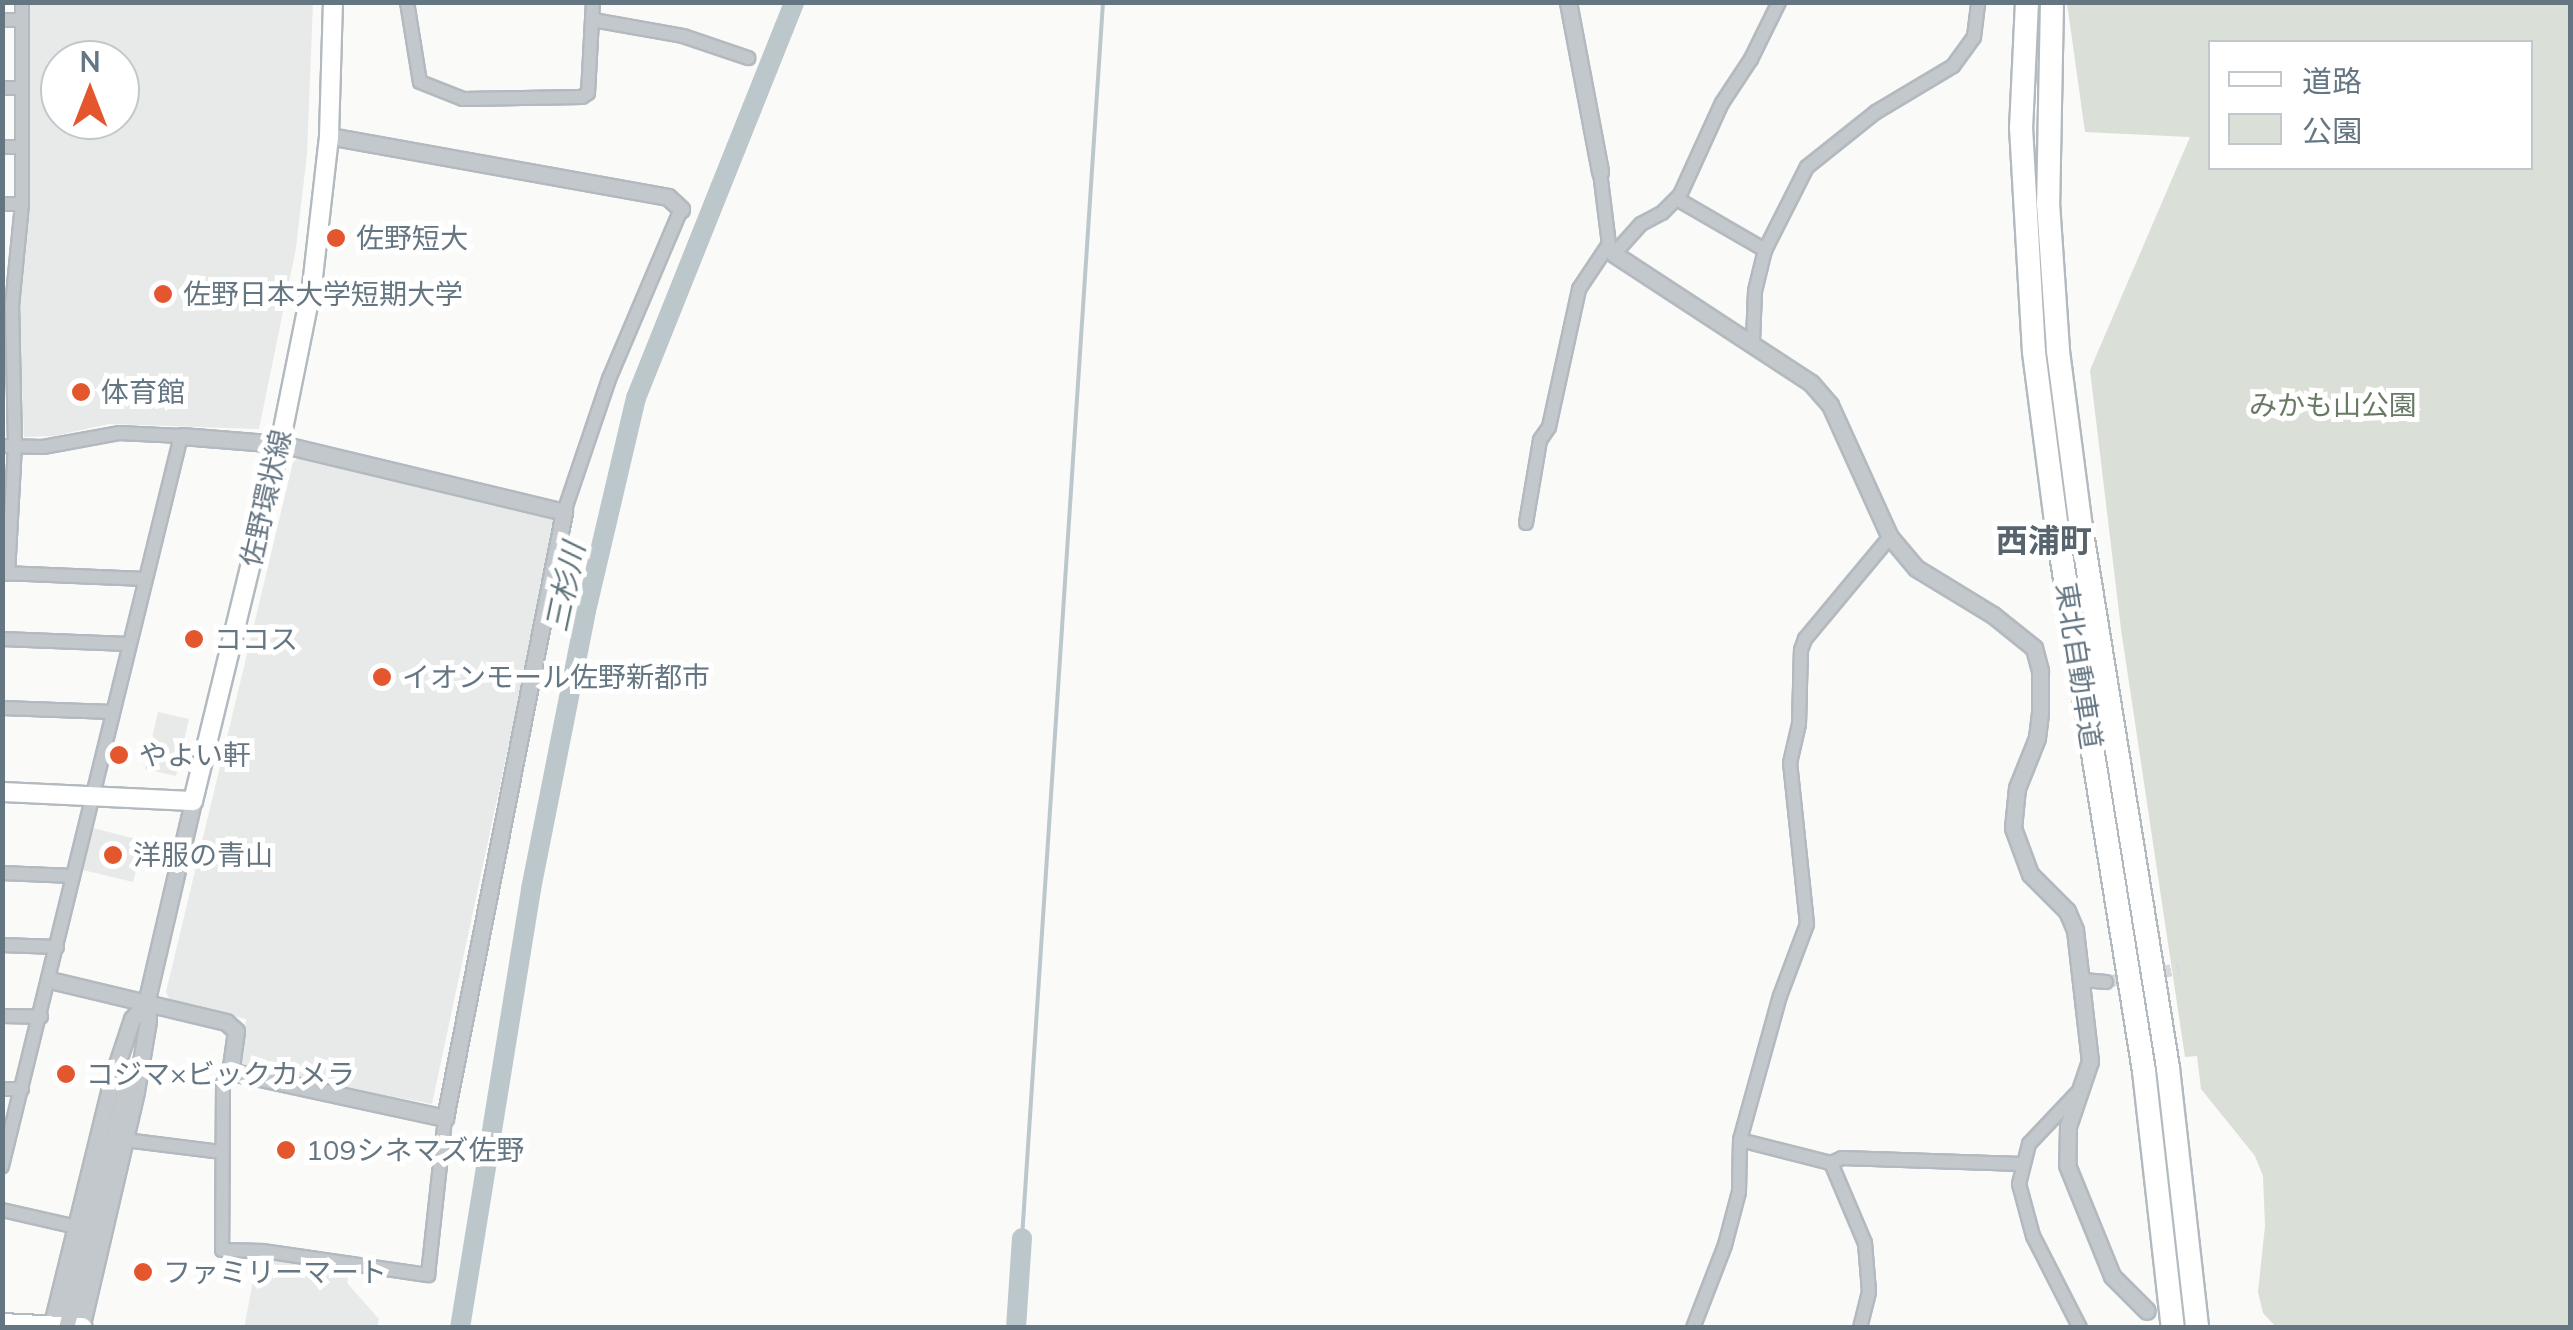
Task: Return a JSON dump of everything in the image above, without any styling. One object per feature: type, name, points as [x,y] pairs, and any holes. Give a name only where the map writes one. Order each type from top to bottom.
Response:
[{"type":"highway","name":"東北自動車道","points":[[2027,2],[2021,127],[2034,352],[2148,1110],[2173,1328]]},
{"type":"highway","name":"東北自動車道","points":[[2052,2],[2048,203],[2058,351],[2081,528],[2168,1068],[2198,1328]]},
{"type":"highway","points":[[2148,1110],[2153,1319]]},
{"type":"highway","points":[[2,1324],[82,1328]]},
{"type":"main road","name":"佐野環状線","points":[[192,801],[280,444],[312,286],[330,136],[333,2]]},
{"type":"main road","points":[[2,792],[192,801]]},
{"type":"street","points":[[22,2],[22,204],[10,257],[7,323],[6,574],[145,579]]},
{"type":"street","points":[[406,2],[420,82],[462,99],[582,97],[591,83],[593,2]]},
{"type":"street","points":[[1568,2],[1612,249],[1790,364],[1830,405],[1890,537],[1916,568],[1994,616],[2034,648],[2040,671],[2040,714],[2037,738],[2017,788],[2013,828],[2030,874],[2067,911],[2075,930],[2090,1061],[2077,1092],[2065,1144],[2072,1181],[2112,1276],[2153,1319]]},
{"type":"street","points":[[1526,523],[1540,440],[1550,426],[1579,289],[1612,249],[1677,199],[1722,103],[1752,60],[1779,2]]},
{"type":"street","points":[[1754,341],[1755,291],[1765,250],[1807,167],[1876,112],[1952,66],[1974,37],[1978,2]]},
{"type":"street","points":[[2,20],[22,20]]},
{"type":"street","points":[[593,20],[683,36],[748,58]]},
{"type":"street","points":[[2,88],[22,88]]},
{"type":"street","points":[[50,980],[232,1026],[231,1068],[223,1084],[222,1250],[263,1251],[428,1275],[445,1118],[564,512],[608,379],[680,208],[668,198],[330,136]]},
{"type":"street","points":[[2,147],[22,147]]},
{"type":"street","points":[[1677,199],[1765,250]]},
{"type":"street","points":[[2,204],[22,204]]},
{"type":"street","points":[[8,446],[42,447],[119,433],[280,444],[564,512]]},
{"type":"street","points":[[2,1166],[180,436]]},
{"type":"street","points":[[1693,1328],[1739,1192],[1740,1140],[1780,996],[1807,924],[1790,763],[1799,724],[1801,650],[1805,639],[1890,537]]},
{"type":"street","points":[[2,639],[128,644]]},
{"type":"street","points":[[2,708],[112,712]]},
{"type":"street","points":[[56,1327],[125,1089],[192,801]]},
{"type":"street","points":[[2,873],[73,876]]},
{"type":"street","points":[[2,944],[57,947]]},
{"type":"street","points":[[2082,980],[2106,982]]},
{"type":"street","points":[[82,1328],[125,1140],[148,1020],[146,1002]]},
{"type":"street","points":[[56,1327],[76,1227],[114,1076],[132,1019],[146,1002]]},
{"type":"street","points":[[2,1016],[41,1017]]},
{"type":"street","points":[[231,1068],[254,1078],[445,1118]]},
{"type":"street","points":[[2,1088],[22,1090]]},
{"type":"street","points":[[2077,1092],[2040,1128],[2021,1164],[2019,1184],[2033,1236],[2080,1328]]},
{"type":"street","points":[[125,1140],[222,1152]]},
{"type":"street","points":[[1740,1140],[1831,1163],[1842,1158],[2021,1164]]},
{"type":"street","points":[[1831,1163],[1864,1243],[1869,1292],[1860,1328]]},
{"type":"street","points":[[2,1210],[76,1227]]},
{"type":"shaded area","name":"佐野日本大学短期大学","points":[[29,3],[313,3],[307,154],[296,248],[259,429],[109,424],[54,436],[24,437],[19,308],[30,201]]},
{"type":"shaded area","name":"イオンモール佐野新都市","points":[[300,457],[546,513],[556,523],[432,1104],[244,1069],[241,1061],[246,1019],[170,1001],[166,992],[293,462]]},
{"type":"shaded area","points":[[158,712],[189,719],[176,776],[145,769]]},
{"type":"shaded area","name":"洋服の青山","points":[[93,828],[144,841],[133,882],[83,870]]},
{"type":"shaded area","points":[[258,1256],[350,1268],[347,1283],[379,1319],[377,1327],[244,1328]]},
{"type":"green space","name":"みかも山公園","points":[[2067,3],[2570,3],[2570,1327],[2277,1328],[2263,1313],[2258,1292],[2265,1226],[2263,1176],[2255,1156],[2201,1089],[2197,1056],[2185,1057],[2121,629],[2090,370],[2190,137],[2085,132]]},
{"type":"waterway","name":"三杉川","points":[[460,1328],[531,889],[586,611],[636,398],[794,2]]},
{"type":"waterway","points":[[1022,1238],[1103,2]]},
{"type":"waterway","points":[[1016,1328],[1022,1238]]},
{"type":"tunnel","points":[[2106,982],[2179,969]]},
{"type":"place","name":"佐野短大","points":[[336,238]]},
{"type":"place","name":"佐野日本大学短期大学","points":[[163,294]]},
{"type":"place","name":"体育館","points":[[81,392]]},
{"type":"place","name":"ココス","points":[[194,639]]},
{"type":"place","name":"イオンモール佐野新都市","points":[[382,677]]},
{"type":"place","name":"やよい軒","points":[[119,755]]},
{"type":"place","name":"洋服の青山","points":[[113,855]]},
{"type":"place","name":"コジマ×ビックカメラ","points":[[66,1074]]},
{"type":"place","name":"109シネマズ佐野","points":[[286,1150]]},
{"type":"place","name":"ファミリーマート","points":[[143,1272]]},
{"type":"district","name":"西浦町","points":[[2044,540]]}]
